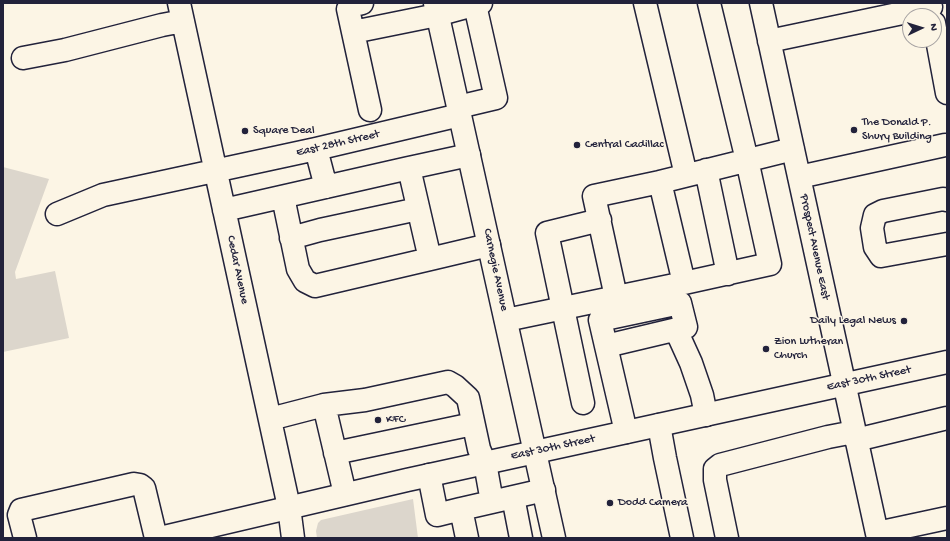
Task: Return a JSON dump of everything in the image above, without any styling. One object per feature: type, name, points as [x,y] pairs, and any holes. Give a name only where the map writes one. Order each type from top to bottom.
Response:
[{"type":"main road","points":[[362,3],[350,6],[348,9],[370,110]]},
{"type":"main road","points":[[645,3],[728,274]]},
{"type":"main road","points":[[506,320],[684,284],[770,264],[747,160],[709,3]]},
{"type":"main road","name":"Prospect Avenue East","points":[[761,3],[877,536]]},
{"type":"main road","points":[[353,32],[436,9],[478,4]]},
{"type":"main road","name":"East 28th Street","points":[[57,214],[103,195],[316,149],[459,111],[496,98],[478,4]]},
{"type":"main road","name":"Carnegie Avenue","points":[[436,9],[554,538]]},
{"type":"main road","points":[[23,58],[65,50],[162,24],[181,12]]},
{"type":"main road","name":"Cedar Avenue","points":[[181,12],[289,507],[293,538]]},
{"type":"main road","points":[[769,42],[902,18]]},
{"type":"main road","points":[[939,48],[946,82]]},
{"type":"main road","points":[[799,177],[946,145]]},
{"type":"main road","points":[[316,149],[326,187]]},
{"type":"main road","points":[[616,298],[594,196],[660,182],[792,149]]},
{"type":"main road","points":[[224,210],[469,155]]},
{"type":"main road","points":[[409,168],[430,259]]},
{"type":"main road","points":[[660,182],[684,284]]},
{"type":"main road","points":[[283,197],[298,269],[305,281],[316,286],[489,245]]},
{"type":"main road","points":[[947,200],[943,199],[883,211],[876,215],[872,228],[875,247],[881,256],[947,244]]},
{"type":"main road","points":[[291,238],[320,230],[418,209]]},
{"type":"main road","points":[[583,403],[547,233],[600,220]]},
{"type":"main road","points":[[626,432],[600,320],[680,303],[686,327],[676,330],[691,363],[702,395],[706,415]]},
{"type":"main road","name":"East 30th Street","points":[[172,537],[289,507],[429,475],[947,362]]},
{"type":"main road","points":[[270,419],[324,405],[365,400],[448,382],[456,386],[468,398],[479,449],[485,463],[492,502]]},
{"type":"main road","points":[[324,405],[345,494]]},
{"type":"main road","points":[[728,538],[715,480],[715,470],[720,465],[828,437],[855,436],[947,418]]},
{"type":"main road","points":[[335,453],[473,424]]},
{"type":"main road","points":[[659,425],[682,538]]},
{"type":"main road","points":[[429,475],[437,515],[544,490]]},
{"type":"main road","points":[[24,538],[19,515],[21,510],[25,508],[134,484],[140,484],[144,488],[156,538]]},
{"type":"main road","points":[[513,497],[521,538]]},
{"type":"main road","points":[[461,509],[467,538]]},
{"type":"main road","points":[[877,536],[947,518]]},
{"type":"shaded area","points":[[3,167],[49,179],[15,272],[16,279],[55,271],[69,338],[3,352]]},
{"type":"shaded area","points":[[413,499],[418,538],[317,538],[316,531],[318,523],[321,520]]},
{"type":"place","name":"The Donald P. Shury Building","points":[[854,130]]},
{"type":"place","name":"Square Deal","points":[[245,131]]},
{"type":"place","name":"Central Cadillac","points":[[577,145]]},
{"type":"place","name":"Daily Legal News","points":[[904,321]]},
{"type":"place","name":"Zion Lutheran Church","points":[[766,349]]},
{"type":"place","name":"KFC","points":[[378,420]]},
{"type":"place","name":"Dodd Camera","points":[[610,503]]}]
